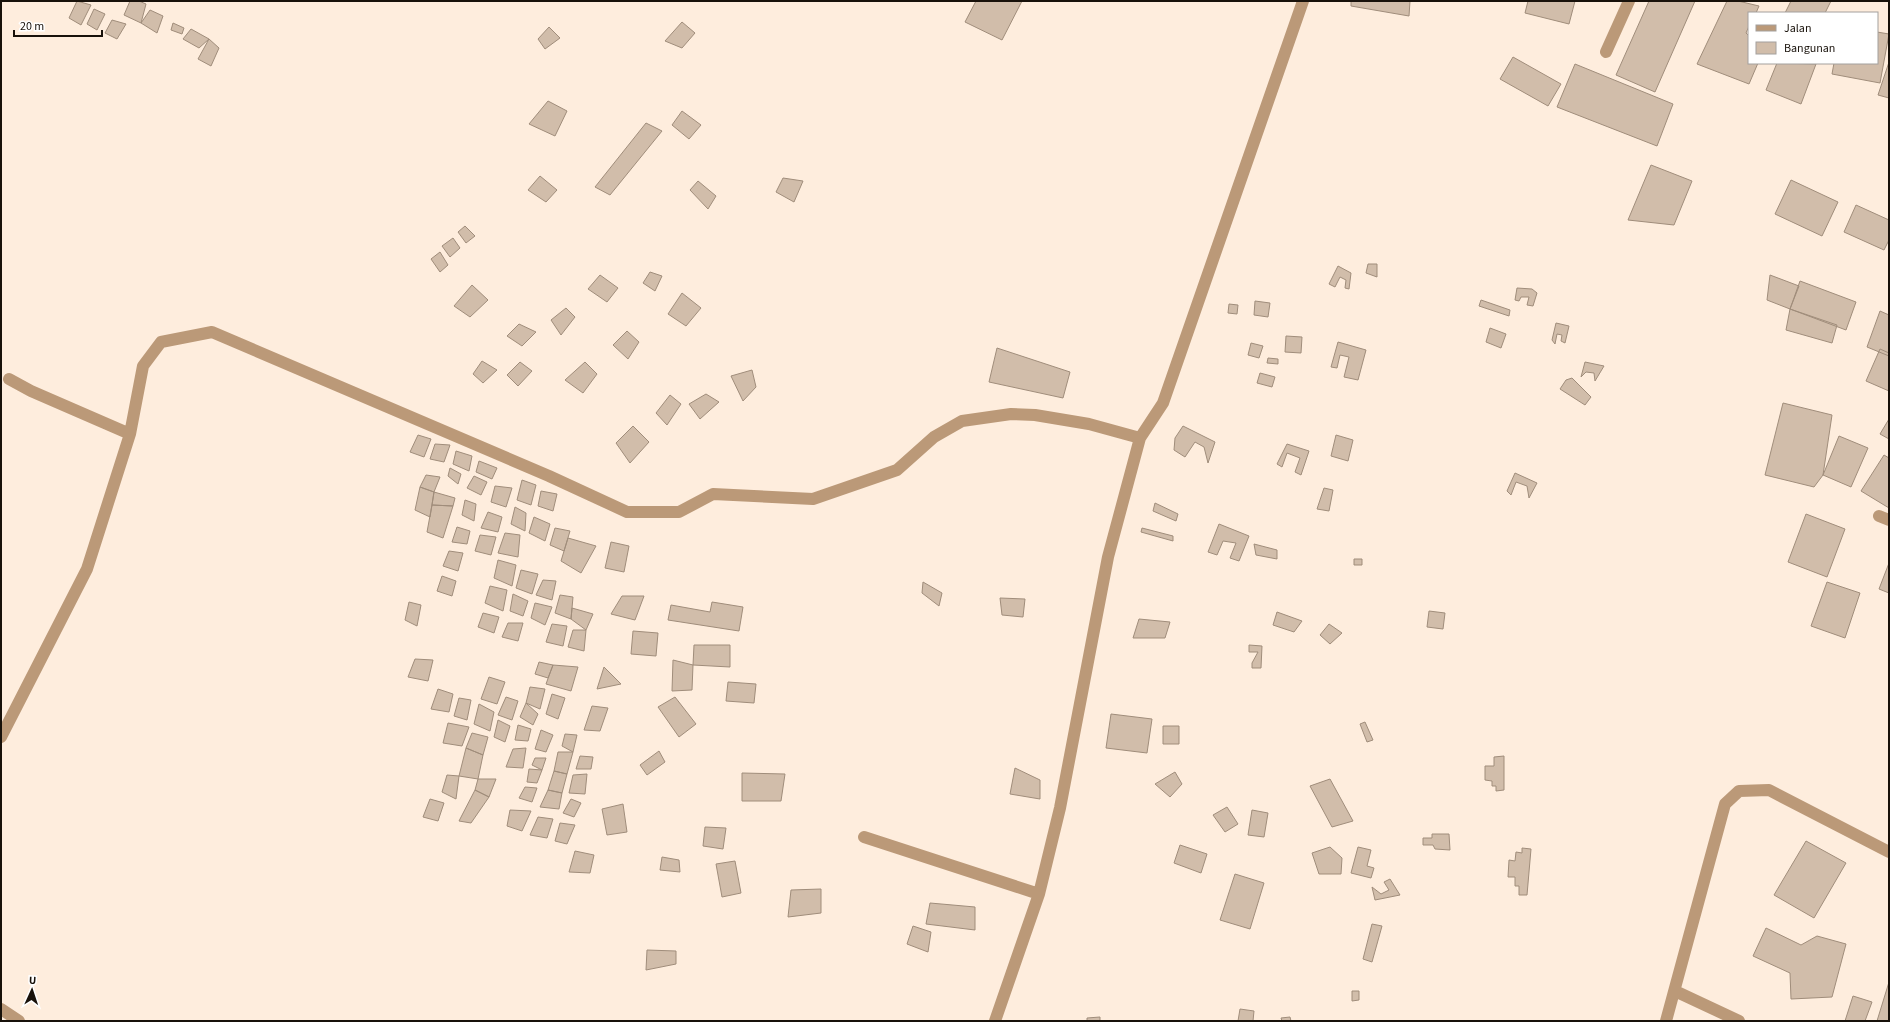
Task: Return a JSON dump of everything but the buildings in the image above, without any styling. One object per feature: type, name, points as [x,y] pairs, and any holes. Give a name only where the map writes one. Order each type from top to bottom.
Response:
[{"type":"street","points":[[995,1021],[1039,894],[1060,808],[1108,558],[1140,438],[1163,402],[1303,1]]},
{"type":"street","points":[[1606,52],[1629,1]]},
{"type":"street","points":[[1,737],[87,569],[130,434],[143,366],[161,342],[212,332],[549,476],[627,512],[679,512],[712,494],[813,499],[898,470],[934,437],[962,421],[1011,414],[1035,415],[1089,424],[1140,438]]},
{"type":"street","points":[[9,379],[31,391],[130,434]]},
{"type":"street","points":[[1666,1021],[1725,804],[1739,791],[1769,790],[1889,852]]},
{"type":"street","points":[[864,837],[1039,894]]},
{"type":"street","points":[[1675,991],[1739,1021]]},
{"type":"street","points":[[1,1009],[19,1021]]}]
